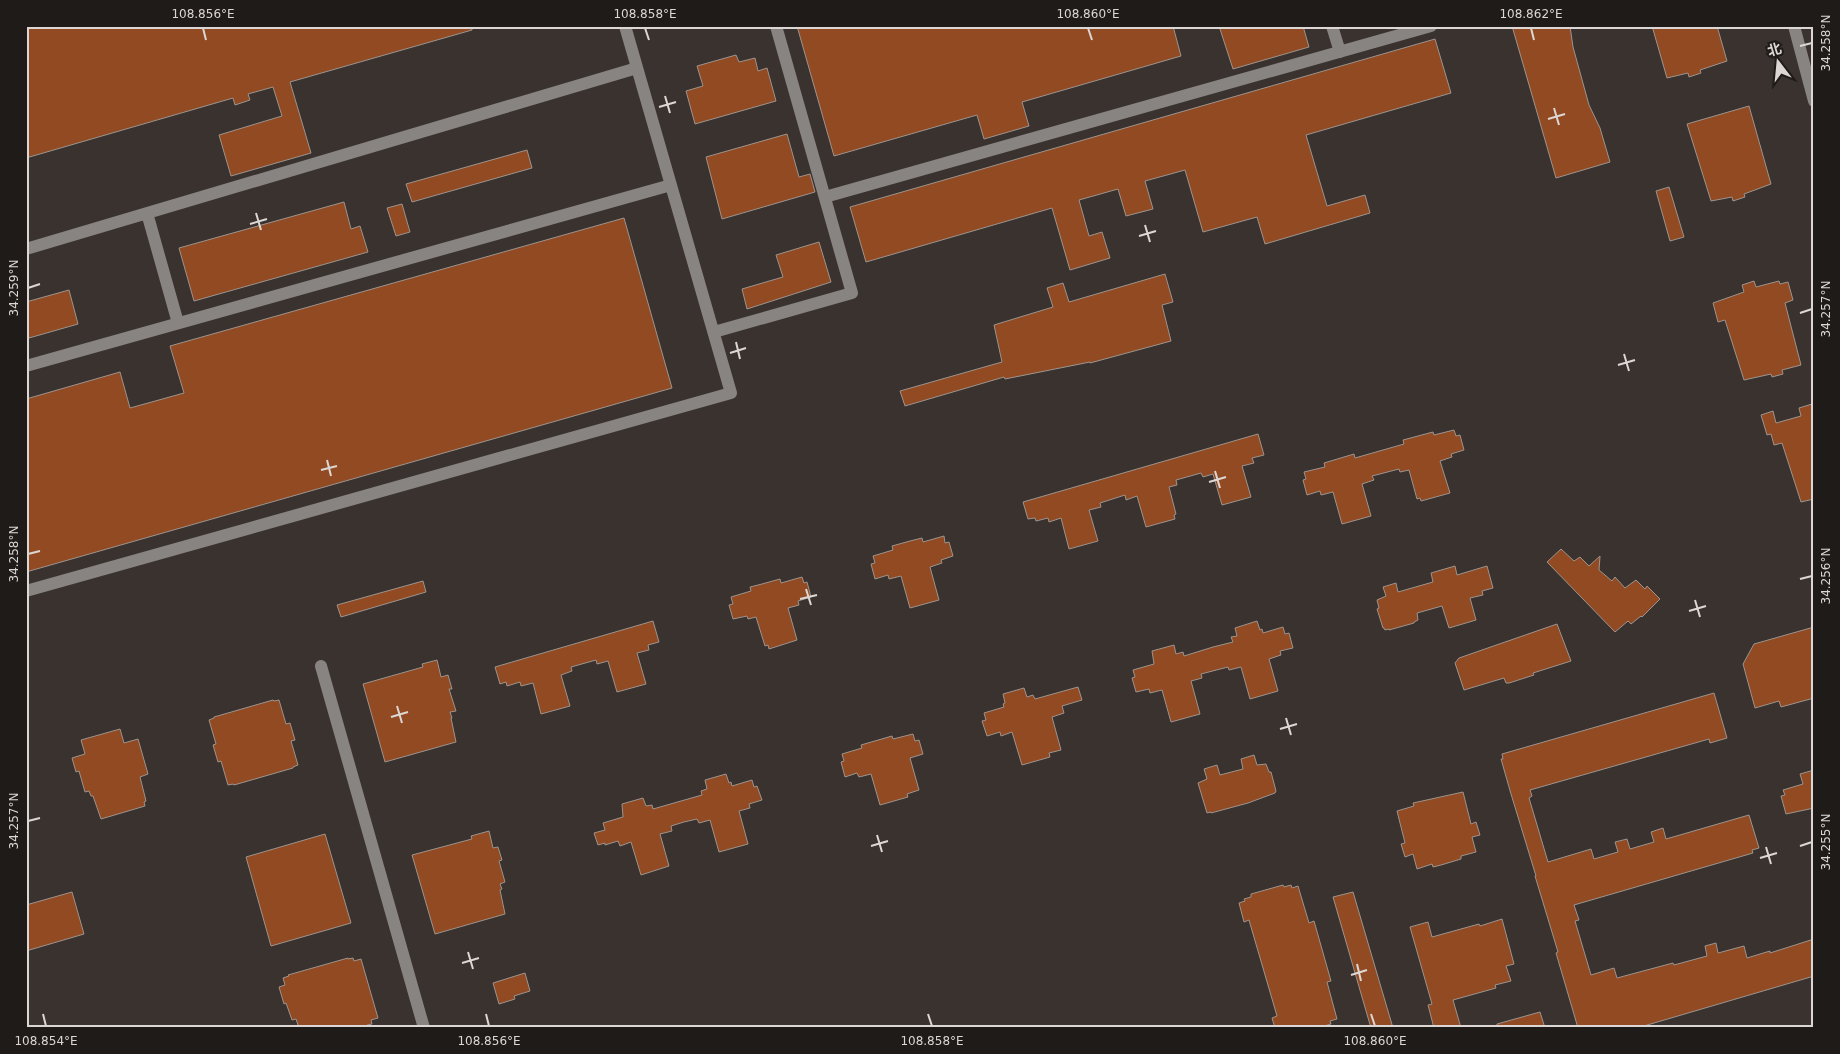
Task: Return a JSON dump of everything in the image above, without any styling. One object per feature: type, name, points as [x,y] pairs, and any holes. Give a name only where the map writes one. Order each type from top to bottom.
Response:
[{"type":"street","points":[[26,591],[731,393],[624,26]]},
{"type":"street","points":[[714,332],[852,293],[776,26]]},
{"type":"street","points":[[1332,26],[1340,52]]},
{"type":"street","points":[[825,197],[1431,26]]},
{"type":"street","points":[[1794,26],[1814,101]]},
{"type":"street","points":[[26,249],[637,68]]},
{"type":"street","points":[[26,366],[671,186]]},
{"type":"street","points":[[147,213],[178,323]]},
{"type":"street","points":[[321,666],[424,1028]]},
{"type":"building","points":[[26,26],[472,26],[472,30],[290,82],[311,153],[231,176],[219,135],[282,116],[273,87],[248,94],[250,100],[235,105],[233,98],[26,158]]},
{"type":"building","points":[[797,26],[1173,26],[1181,56],[1022,102],[1029,126],[984,139],[977,115],[834,156]]},
{"type":"building","points":[[1219,26],[1303,26],[1309,47],[1233,69]]},
{"type":"building","points":[[1512,26],[1570,26],[1573,47],[1589,105],[1600,128],[1610,162],[1556,178]]},
{"type":"building","points":[[1652,26],[1717,26],[1727,61],[1700,70],[1701,73],[1689,77],[1688,73],[1667,78]]},
{"type":"building","points":[[1435,39],[1451,93],[1306,135],[1327,206],[1365,195],[1370,213],[1265,244],[1257,217],[1203,232],[1185,170],[1145,181],[1153,209],[1126,216],[1118,189],[1079,200],[1089,236],[1102,232],[1110,258],[1070,270],[1052,208],[866,262],[850,207]]},
{"type":"building","points":[[736,55],[739,62],[755,58],[758,71],[767,68],[776,101],[695,124],[686,91],[703,86],[697,66]]},
{"type":"building","points":[[1749,106],[1771,184],[1744,194],[1745,197],[1733,201],[1732,197],[1711,201],[1687,124]]},
{"type":"building","points":[[787,134],[799,177],[810,174],[815,192],[722,219],[706,157]]},
{"type":"building","points":[[527,150],[532,168],[412,202],[406,184]]},
{"type":"building","points":[[1669,187],[1684,237],[1670,241],[1656,191]]},
{"type":"building","points":[[344,202],[351,229],[360,226],[368,252],[194,301],[179,248]]},
{"type":"building","points":[[402,204],[410,232],[396,236],[387,208]]},
{"type":"building","points":[[624,218],[672,388],[26,572],[26,399],[120,372],[130,408],[184,393],[170,346]]},
{"type":"building","points":[[819,242],[831,282],[747,309],[742,289],[783,277],[776,255]]},
{"type":"building","points":[[1165,274],[1173,302],[1162,305],[1171,341],[1090,363],[1005,379],[1004,377],[905,406],[900,391],[1002,362],[994,325],[1053,307],[1047,288],[1063,283],[1069,302]]},
{"type":"building","points":[[1754,281],[1756,287],[1779,281],[1780,284],[1788,282],[1793,300],[1785,303],[1801,365],[1782,370],[1783,374],[1772,377],[1771,374],[1744,380],[1725,320],[1718,322],[1713,303],[1744,292],[1742,285]]},
{"type":"building","points":[[69,290],[78,324],[29,338],[26,328],[26,302]]},
{"type":"building","points":[[1812,404],[1814,411],[1814,499],[1801,502],[1782,443],[1774,445],[1771,434],[1767,435],[1761,415],[1773,411],[1776,423],[1801,416],[1799,408]]},
{"type":"building","points":[[1454,430],[1456,436],[1460,435],[1464,450],[1451,454],[1452,457],[1440,461],[1450,493],[1421,501],[1420,498],[1417,499],[1409,470],[1400,472],[1399,469],[1372,476],[1374,480],[1362,484],[1371,516],[1342,524],[1333,492],[1321,495],[1320,491],[1307,495],[1303,480],[1306,479],[1304,472],[1325,467],[1324,463],[1354,454],[1355,458],[1404,444],[1403,440],[1433,432],[1434,435]]},
{"type":"building","points":[[1258,434],[1264,455],[1252,458],[1254,463],[1242,466],[1251,497],[1222,505],[1213,474],[1203,477],[1201,473],[1176,480],[1177,485],[1169,487],[1176,514],[1174,515],[1175,519],[1146,527],[1137,496],[1126,500],[1125,495],[1100,503],[1101,507],[1089,510],[1098,541],[1069,549],[1061,518],[1049,522],[1048,518],[1036,521],[1035,518],[1028,519],[1023,502]]},
{"type":"building","points":[[944,536],[945,543],[949,542],[953,556],[941,560],[942,563],[930,567],[939,600],[910,608],[901,576],[889,579],[888,575],[875,579],[871,564],[875,563],[873,556],[893,550],[892,546],[922,538],[923,542]]},
{"type":"building","points":[[1561,549],[1574,561],[1580,557],[1589,566],[1600,556],[1599,570],[1612,581],[1615,577],[1625,588],[1636,580],[1645,589],[1647,586],[1660,599],[1642,617],[1631,624],[1628,621],[1615,632],[1547,562]]},
{"type":"building","points":[[1455,566],[1457,575],[1487,566],[1493,588],[1482,591],[1483,595],[1470,598],[1476,620],[1449,628],[1442,606],[1417,613],[1418,620],[1414,623],[1389,630],[1383,628],[1377,609],[1379,608],[1377,600],[1386,596],[1383,587],[1396,583],[1398,592],[1433,582],[1431,573]]},
{"type":"building","points":[[802,577],[804,583],[807,582],[811,597],[798,601],[799,605],[788,608],[797,640],[769,649],[768,645],[765,646],[756,617],[748,619],[747,616],[733,619],[729,605],[733,604],[731,597],[751,591],[750,587],[780,579],[781,583]]},
{"type":"building","points":[[423,581],[426,592],[341,617],[337,605]]},
{"type":"building","points":[[653,621],[659,642],[648,645],[649,650],[637,653],[646,684],[617,692],[608,661],[597,664],[596,660],[571,667],[572,671],[561,675],[570,706],[541,714],[533,683],[521,686],[520,682],[507,686],[506,682],[500,684],[495,667]]},
{"type":"building","points":[[1257,621],[1263,633],[1283,627],[1285,634],[1289,633],[1293,648],[1280,651],[1281,655],[1269,659],[1278,691],[1250,699],[1241,667],[1229,670],[1228,667],[1201,674],[1202,678],[1191,681],[1200,714],[1171,722],[1162,690],[1150,693],[1149,689],[1136,692],[1132,678],[1135,677],[1133,670],[1154,664],[1152,651],[1174,645],[1176,654],[1183,652],[1184,656],[1233,642],[1231,637],[1237,636],[1235,628]]},
{"type":"building","points":[[1557,624],[1571,661],[1509,683],[1506,683],[1504,678],[1464,690],[1455,663],[1459,658]]},
{"type":"building","points":[[1814,627],[1814,698],[1781,707],[1779,701],[1755,708],[1743,664],[1754,644]]},
{"type":"building","points":[[437,660],[441,677],[448,675],[452,689],[449,689],[456,711],[450,712],[456,742],[385,762],[363,684],[423,667],[422,664]]},
{"type":"building","points":[[1078,687],[1082,700],[1062,706],[1064,713],[1052,717],[1061,750],[1049,753],[1050,757],[1022,765],[1012,732],[1001,736],[1000,732],[987,736],[982,721],[986,720],[984,713],[1004,707],[1003,694],[1024,688],[1027,697],[1033,695],[1035,699]]},
{"type":"building","points":[[1714,693],[1727,738],[1710,743],[1709,739],[1530,790],[1532,796],[1529,798],[1548,862],[1591,849],[1594,859],[1618,852],[1615,842],[1627,839],[1630,849],[1654,842],[1651,832],[1663,828],[1666,839],[1749,815],[1759,848],[1752,850],[1753,853],[1574,905],[1579,920],[1575,921],[1591,975],[1614,968],[1617,978],[1673,963],[1674,965],[1707,956],[1705,946],[1716,943],[1718,953],[1744,946],[1747,958],[1814,939],[1814,976],[1637,1028],[1578,1028],[1556,953],[1558,952],[1501,759],[1503,759],[1502,754]]},
{"type":"building","points":[[273,700],[279,700],[286,724],[290,723],[295,740],[291,741],[298,765],[234,785],[228,785],[221,761],[218,762],[213,745],[216,744],[209,720]]},
{"type":"building","points":[[120,729],[124,743],[138,739],[148,774],[140,777],[146,801],[144,802],[145,806],[101,819],[93,796],[91,796],[89,791],[85,792],[79,771],[76,772],[72,758],[85,754],[81,740]]},
{"type":"building","points":[[913,734],[915,741],[919,740],[923,754],[910,758],[919,790],[907,794],[908,797],[880,805],[871,774],[859,777],[857,773],[845,777],[841,762],[844,761],[842,754],[862,748],[861,745],[892,736],[893,739]]},
{"type":"building","points":[[1254,755],[1257,765],[1266,764],[1269,772],[1271,772],[1275,793],[1248,803],[1207,813],[1198,783],[1207,779],[1204,769],[1217,765],[1220,775],[1243,769],[1241,759]]},
{"type":"building","points":[[1814,770],[1814,808],[1786,814],[1781,796],[1785,795],[1783,790],[1803,784],[1800,774]]},
{"type":"building","points":[[726,774],[732,786],[752,780],[754,787],[757,786],[762,800],[749,804],[750,808],[739,811],[748,844],[719,852],[710,820],[699,823],[697,819],[684,822],[671,826],[672,831],[660,834],[669,866],[641,875],[631,842],[620,846],[618,841],[598,845],[594,833],[605,830],[603,823],[623,817],[622,804],[643,798],[646,806],[652,805],[653,809],[702,795],[701,791],[707,789],[705,780]]},
{"type":"building","points":[[1463,792],[1471,824],[1476,822],[1480,835],[1472,837],[1476,852],[1441,865],[1433,867],[1432,864],[1417,869],[1413,854],[1405,857],[1401,844],[1405,843],[1397,811],[1414,806],[1413,803]]},
{"type":"building","points":[[489,831],[493,848],[498,847],[502,860],[499,861],[505,882],[500,884],[502,889],[500,890],[505,914],[435,934],[412,855],[472,839],[471,836]]},
{"type":"building","points":[[325,834],[351,923],[271,946],[246,857]]},
{"type":"building","points":[[1283,885],[1284,887],[1291,885],[1292,888],[1298,886],[1309,923],[1314,921],[1331,981],[1327,982],[1337,1019],[1330,1021],[1331,1024],[1324,1026],[1324,1028],[1275,1028],[1272,1018],[1277,1016],[1249,920],[1244,922],[1239,903],[1251,897],[1251,894]]},
{"type":"building","points":[[72,892],[84,934],[26,951],[26,905]]},
{"type":"building","points":[[1353,892],[1393,1028],[1371,1028],[1333,897]]},
{"type":"building","points":[[1502,919],[1514,964],[1506,966],[1511,981],[1495,985],[1496,988],[1453,1000],[1461,1028],[1434,1028],[1428,1005],[1432,1004],[1410,927],[1428,922],[1432,937]]},
{"type":"building","points":[[353,958],[354,961],[361,959],[378,1018],[371,1020],[372,1024],[367,1025],[368,1028],[299,1028],[296,1019],[292,1020],[286,1003],[284,1004],[279,987],[285,985],[283,978]]},
{"type":"building","points":[[525,973],[530,991],[514,996],[515,999],[499,1004],[493,983]]},
{"type":"building","points":[[1540,1012],[1545,1028],[1497,1028],[1497,1024]]}]
